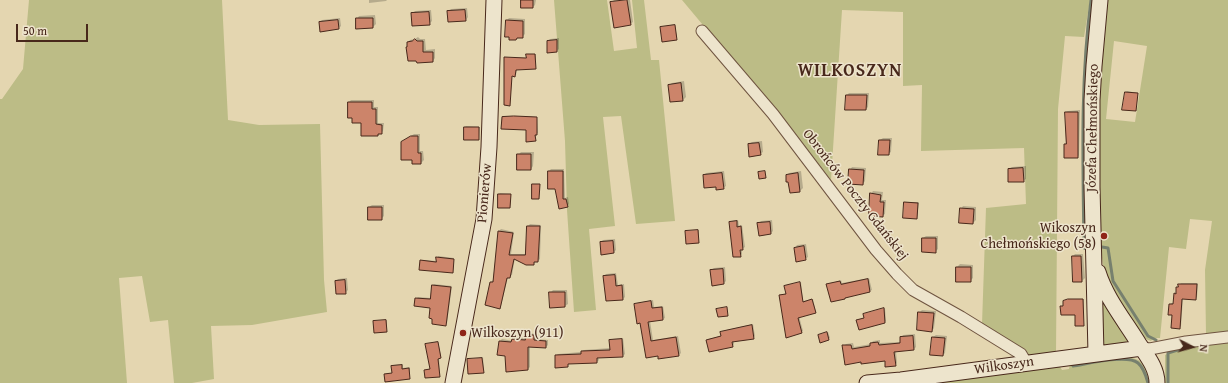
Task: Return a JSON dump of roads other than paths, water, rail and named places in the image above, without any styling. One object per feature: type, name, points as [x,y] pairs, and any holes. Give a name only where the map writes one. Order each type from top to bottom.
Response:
[{"type":"street","name":"Pionierów","points":[[453,383],[484,219],[489,147],[494,0]]},
{"type":"street","name":"Józefa Chełmońskiego","points":[[1096,354],[1092,100],[1094,59],[1100,0]]},
{"type":"street","name":"Obrońców Poczty Gdańskiej","points":[[702,31],[773,114],[876,250],[897,274],[913,290],[961,317],[1021,354],[1026,363]]},
{"type":"street","name":"Józefa Chełmońskiego","points":[[1094,256],[1101,283],[1154,367],[1158,383]]},
{"type":"street","points":[[1142,348],[1150,349],[1186,342],[1228,337]]},
{"type":"street","name":"Wilkoszyn","points":[[867,383],[901,380],[1142,348]]},
{"type":"waterway","points":[[1086,249],[1084,248],[1083,124],[1085,62],[1091,0]]},
{"type":"waterway","points":[[1102,247],[1108,248],[1113,281],[1148,336],[1156,340]]},
{"type":"waterway","points":[[1168,383],[1168,353],[1184,348]]},
{"type":"waterway","points":[[1073,366],[1116,359],[1133,360],[1142,367],[1148,383]]},
{"type":"place","name":"Wikoszyn Chełmońskiego (58)","points":[[1104,236]]},
{"type":"place","name":"Wilkoszyn (911)","points":[[463,333]]},
{"type":"district","name":"WILKOSZYN","points":[[850,71]]}]
